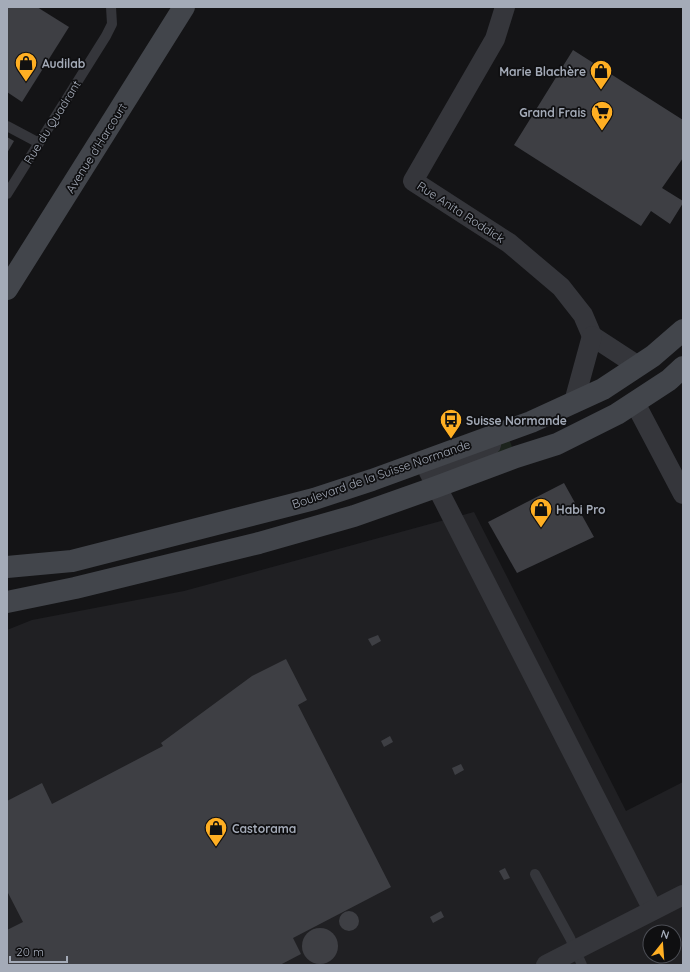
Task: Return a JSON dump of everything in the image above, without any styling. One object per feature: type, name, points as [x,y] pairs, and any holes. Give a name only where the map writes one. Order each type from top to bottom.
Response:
[{"type":"street","name":"Avenue d'Harcourt","points":[[7,289],[184,7]]},
{"type":"street","name":"Rue Anita Roddick","points":[[505,7],[495,39],[413,181],[509,243],[562,287],[583,316],[592,336]]},
{"type":"street","name":"Boulevard de la Suisse Normande","points":[[7,567],[72,562],[314,499],[372,480],[531,422],[603,389],[653,356],[683,330]]},
{"type":"street","points":[[574,402],[592,336],[638,366]]},
{"type":"street","points":[[7,602],[75,588],[259,543],[354,516],[516,457],[557,444],[617,414],[635,403],[669,380],[683,367]]},
{"type":"street","points":[[635,403],[683,494]]},
{"type":"street","points":[[506,431],[486,449],[429,472],[653,910]]},
{"type":"street","points":[[546,965],[579,957],[653,910],[683,895]]},
{"type":"lane","name":"Rue du Quadrant","points":[[7,194],[106,36],[112,24],[111,7]]},
{"type":"lane","points":[[7,126],[38,143]]},
{"type":"lane","points":[[534,874],[579,957]]},
{"type":"shaded area","points":[[509,439],[513,449],[437,473],[503,441]]},
{"type":"shaded area","points":[[474,512],[626,811],[683,782],[683,965],[7,965],[7,630],[32,620],[184,591]]},
{"type":"building","points":[[7,7],[37,7],[69,27],[22,102],[7,92]]},
{"type":"building","name":"Grand Frais","points":[[573,50],[683,120],[683,158],[662,188],[683,201],[670,224],[651,211],[641,226],[514,145]]},
{"type":"building","points":[[7,137],[14,141],[7,153]]},
{"type":"building","name":"Habi Pro","points":[[564,483],[594,537],[517,573],[488,522]]},
{"type":"building","points":[[378,635],[381,641],[372,646],[368,639]]},
{"type":"building","name":"Castorama","points":[[286,659],[307,700],[298,705],[391,887],[293,938],[301,954],[280,965],[7,965],[7,930],[23,922],[7,891],[7,801],[42,783],[52,804],[163,746],[161,743],[252,676]]},
{"type":"building","points":[[390,736],[393,742],[384,747],[381,741]]},
{"type":"building","points":[[461,764],[464,770],[455,775],[452,768]]},
{"type":"building","points":[[505,868],[510,878],[504,880],[499,871]]},
{"type":"building","points":[[349,911],[356,914],[359,921],[356,928],[349,931],[342,928],[339,921],[342,914]]},
{"type":"building","points":[[441,911],[444,917],[433,923],[430,917]]},
{"type":"building","points":[[320,928],[333,933],[338,946],[333,959],[320,964],[307,959],[302,946],[307,933]]},
{"type":"place","name":"Audilab","points":[[26,82]]},
{"type":"place","name":"Marie Blachère","points":[[601,90]]},
{"type":"place","name":"Grand Frais","points":[[602,132]]},
{"type":"place","name":"Suisse Normande","points":[[451,440]]},
{"type":"place","name":"Habi Pro","points":[[541,528]]},
{"type":"place","name":"Castorama","points":[[216,848]]}]
